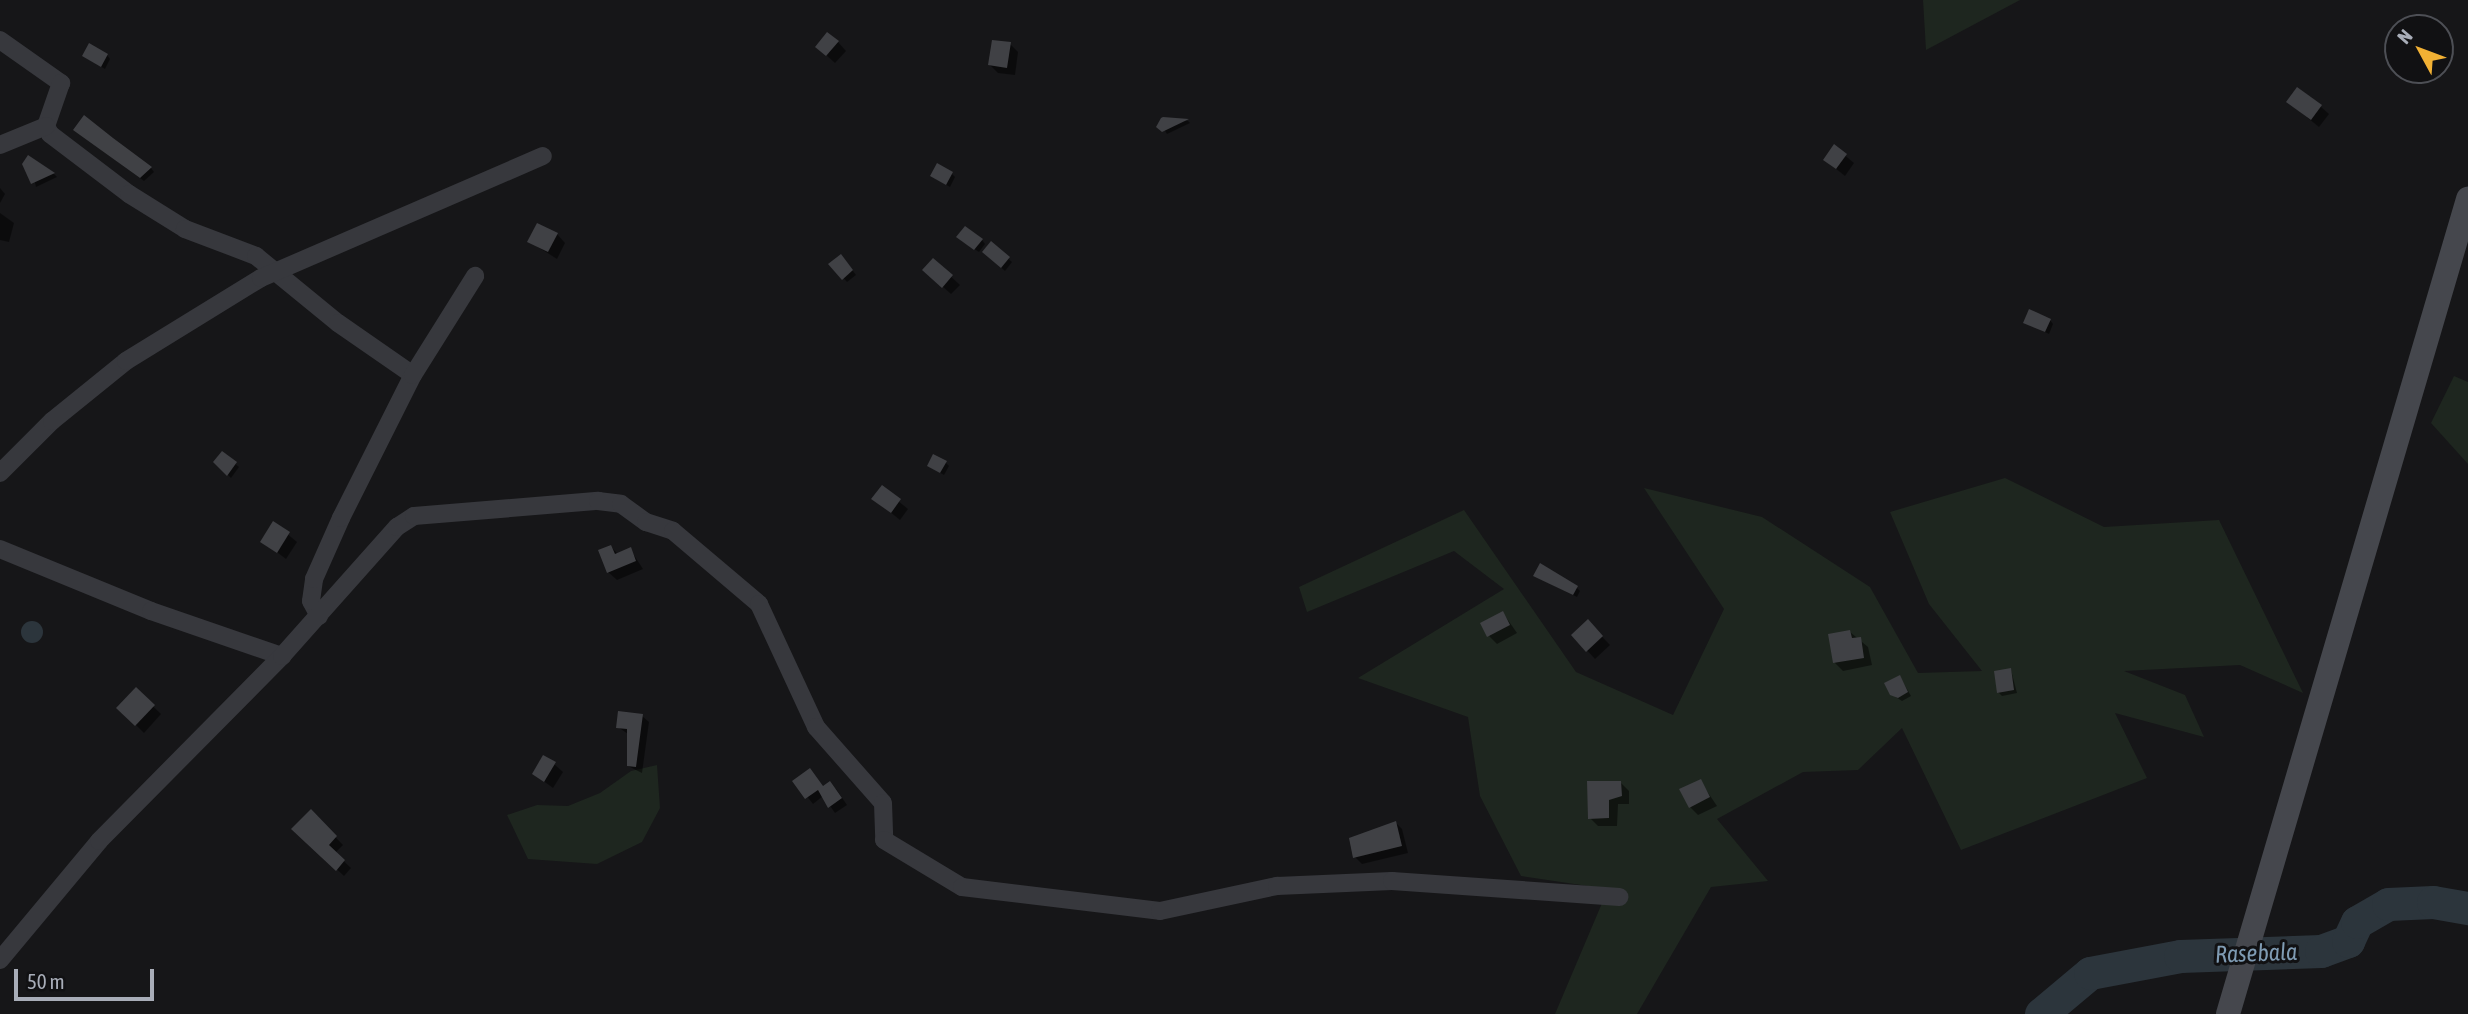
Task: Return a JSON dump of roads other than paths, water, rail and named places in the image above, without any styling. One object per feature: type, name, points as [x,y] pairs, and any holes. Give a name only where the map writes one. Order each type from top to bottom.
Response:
[{"type":"main road","points":[[2228,1014],[2259,920],[2468,199]]},
{"type":"street","points":[[0,40],[56,76],[61,83],[46,126],[50,134],[129,194],[185,229],[256,256],[277,271],[295,290],[413,375]]},
{"type":"street","points":[[0,145],[46,126]]},
{"type":"street","points":[[0,473],[52,421],[126,361],[277,271],[543,156]]},
{"type":"street","points":[[319,616],[311,601],[314,579],[413,375],[475,276]]},
{"type":"street","points":[[0,960],[99,841],[282,656],[381,543],[414,516],[569,502],[621,504],[646,522],[673,531],[759,604],[816,727],[883,803],[884,841],[962,887],[1160,911],[1277,886],[1392,881],[1619,897]]},
{"type":"street","points":[[0,550],[150,611],[282,656]]},
{"type":"waterway","name":"Rasebala","points":[[2041,1014],[2090,973],[2180,956],[2321,951],[2348,941],[2357,922],[2388,904],[2433,902],[2468,908]]}]
